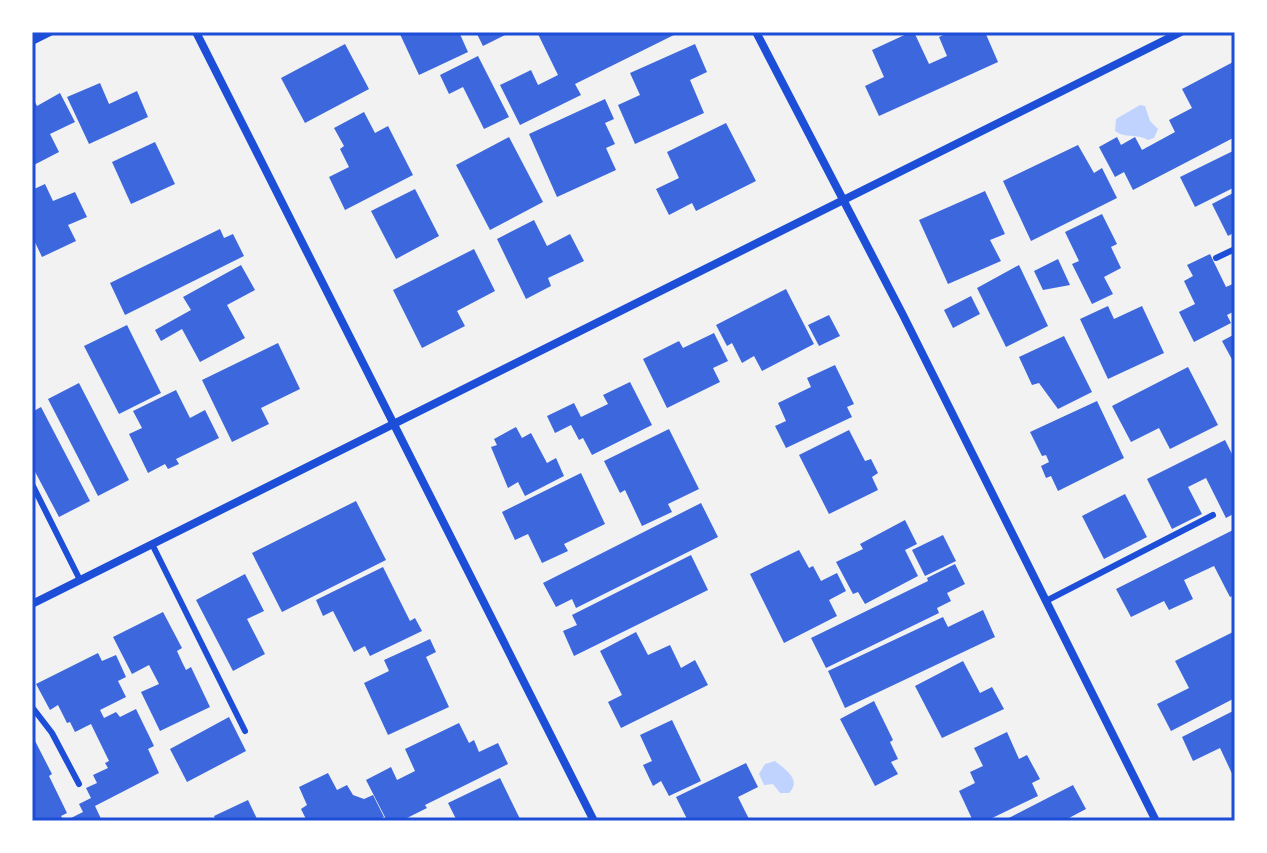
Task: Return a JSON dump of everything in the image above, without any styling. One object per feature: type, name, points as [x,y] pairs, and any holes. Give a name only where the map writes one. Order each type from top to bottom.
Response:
[{"type":"street","points":[[32,41],[50,32]]},
{"type":"street","points":[[196,32],[594,821]]},
{"type":"street","points":[[756,32],[903,315],[1156,821]]},
{"type":"street","points":[[32,604],[1181,32]]},
{"type":"lane","points":[[1216,258],[1235,249]]},
{"type":"lane","points":[[32,484],[80,580]]},
{"type":"lane","points":[[1046,601],[1213,515]]},
{"type":"lane","points":[[152,544],[245,731]]},
{"type":"lane","points":[[32,707],[52,733],[79,784]]},
{"type":"water","points":[[1140,105],[1145,106],[1150,121],[1158,129],[1154,138],[1148,140],[1115,131],[1116,119]]},
{"type":"water","points":[[775,761],[793,780],[789,793],[780,793],[773,784],[764,785],[759,774],[765,764]]},
{"type":"building","points":[[399,32],[459,32],[468,52],[419,75]]},
{"type":"building","points":[[476,32],[511,32],[483,46]]},
{"type":"building","points":[[537,32],[680,32],[575,84],[581,95],[520,125],[500,85],[531,70],[538,85],[558,75]]},
{"type":"building","points":[[914,32],[929,64],[947,56],[939,37],[950,32],[985,32],[998,62],[879,116],[865,86],[884,77],[872,50]]},
{"type":"building","points":[[345,44],[369,89],[305,123],[281,78]]},
{"type":"building","points":[[695,44],[707,72],[690,80],[704,113],[635,144],[618,105],[640,95],[630,73]]},
{"type":"building","points":[[478,56],[509,117],[484,129],[463,87],[449,94],[440,75]]},
{"type":"building","points":[[1235,61],[1235,137],[1133,190],[1124,172],[1115,177],[1099,147],[1117,137],[1121,145],[1135,137],[1142,150],[1175,132],[1169,120],[1192,108],[1182,89]]},
{"type":"building","points":[[100,83],[109,104],[137,91],[148,117],[89,144],[67,97]]},
{"type":"building","points":[[60,93],[75,122],[50,134],[59,152],[32,166],[32,96],[37,106]]},
{"type":"building","points":[[605,99],[614,119],[605,123],[615,144],[606,148],[616,170],[557,197],[529,134]]},
{"type":"building","points":[[364,112],[375,133],[388,126],[413,175],[345,210],[329,177],[349,167],[340,149],[344,146],[334,128]]},
{"type":"building","points":[[726,123],[756,181],[696,211],[692,203],[669,215],[656,189],[679,178],[667,152]]},
{"type":"building","points":[[509,137],[543,202],[490,230],[456,165]]},
{"type":"building","points":[[155,142],[175,184],[131,204],[112,162]]},
{"type":"building","points":[[1078,145],[1094,173],[1102,168],[1117,198],[1031,241],[1003,181]]},
{"type":"building","points":[[1235,150],[1235,187],[1195,207],[1180,177]]},
{"type":"building","points":[[45,184],[53,201],[75,192],[87,217],[68,225],[76,241],[42,257],[32,236],[32,190]]},
{"type":"building","points":[[415,189],[439,236],[396,259],[371,211]]},
{"type":"building","points":[[985,191],[1005,234],[990,240],[1001,261],[948,284],[919,220]]},
{"type":"building","points":[[1235,192],[1235,232],[1228,236],[1212,204]]},
{"type":"building","points":[[1102,214],[1117,244],[1111,247],[1121,268],[1104,277],[1113,294],[1092,304],[1072,264],[1079,261],[1065,232]]},
{"type":"building","points":[[534,220],[547,246],[570,234],[584,261],[548,278],[551,286],[526,299],[497,239]]},
{"type":"building","points":[[220,229],[224,238],[233,234],[244,256],[125,315],[110,283]]},
{"type":"building","points":[[474,249],[495,291],[457,311],[465,326],[422,348],[393,290]]},
{"type":"building","points":[[1210,254],[1226,287],[1235,283],[1235,311],[1227,315],[1231,323],[1194,342],[1179,312],[1195,304],[1184,281],[1193,276],[1187,265]]},
{"type":"building","points":[[1058,259],[1070,285],[1043,290],[1034,271]]},
{"type":"building","points":[[241,265],[255,290],[227,305],[245,338],[200,362],[182,329],[161,341],[155,330],[191,310],[183,297]]},
{"type":"building","points":[[1019,265],[1048,326],[1006,347],[977,288]]},
{"type":"building","points":[[786,289],[814,344],[762,371],[754,356],[742,363],[732,343],[727,346],[716,325]]},
{"type":"building","points":[[971,296],[980,314],[953,328],[944,310]]},
{"type":"building","points":[[1108,306],[1114,319],[1142,306],[1164,353],[1108,379],[1080,319]]},
{"type":"building","points":[[829,315],[840,336],[819,346],[808,325]]},
{"type":"building","points":[[127,325],[161,393],[119,414],[84,346]]},
{"type":"building","points":[[714,333],[728,361],[713,368],[720,382],[667,408],[643,359],[679,341],[683,348]]},
{"type":"building","points":[[1235,334],[1235,365],[1222,341]]},
{"type":"building","points":[[1064,336],[1092,392],[1058,409],[1039,383],[1032,385],[1019,357]]},
{"type":"building","points":[[278,343],[300,389],[261,408],[269,424],[232,442],[202,380]]},
{"type":"building","points":[[835,365],[854,404],[847,407],[852,417],[786,448],[775,426],[786,421],[778,403],[811,387],[807,378]]},
{"type":"building","points":[[1188,367],[1218,425],[1170,449],[1159,428],[1131,442],[1112,406]]},
{"type":"building","points":[[630,382],[652,425],[592,455],[571,425],[555,433],[547,416],[574,403],[581,417],[608,404],[603,395]]},
{"type":"building","points":[[79,383],[129,480],[98,496],[48,399]]},
{"type":"building","points":[[176,390],[190,418],[205,410],[219,438],[176,459],[179,464],[168,469],[165,464],[148,473],[129,434],[142,428],[133,411]]},
{"type":"building","points":[[1097,401],[1124,458],[1058,491],[1051,476],[1046,478],[1041,466],[1049,462],[1046,455],[1042,456],[1030,432]]},
{"type":"building","points":[[41,407],[90,501],[59,517],[32,466],[32,412]]},
{"type":"building","points":[[516,427],[522,438],[531,433],[547,463],[556,458],[564,476],[525,496],[518,482],[508,488],[491,447],[497,445],[494,439]]},
{"type":"building","points":[[669,429],[699,489],[668,504],[672,512],[642,526],[625,490],[620,493],[604,461]]},
{"type":"building","points":[[849,430],[865,461],[871,459],[878,473],[872,477],[878,490],[829,514],[799,455]]},
{"type":"building","points":[[1225,440],[1235,460],[1235,513],[1226,518],[1206,478],[1188,487],[1202,514],[1172,529],[1147,479]]},
{"type":"building","points":[[581,473],[605,524],[564,544],[568,551],[542,563],[528,534],[515,540],[502,512]]},
{"type":"building","points":[[1125,494],[1147,537],[1104,559],[1082,516]]},
{"type":"building","points":[[356,501],[386,560],[282,612],[252,553]]},
{"type":"building","points":[[701,503],[718,537],[576,608],[572,599],[556,607],[543,583]]},
{"type":"building","points":[[905,520],[917,544],[905,550],[918,576],[865,604],[858,592],[853,594],[836,562],[863,549],[860,544]]},
{"type":"building","points":[[1235,529],[1235,595],[1230,597],[1214,566],[1184,580],[1193,599],[1169,610],[1164,601],[1131,617],[1116,589]]},
{"type":"building","points":[[943,535],[956,561],[925,576],[912,550]]},
{"type":"building","points":[[799,550],[821,581],[837,573],[846,591],[829,600],[837,616],[784,643],[750,574]]},
{"type":"building","points":[[691,555],[708,590],[574,656],[563,631],[577,625],[572,615]]},
{"type":"building","points":[[955,564],[965,584],[947,593],[951,601],[937,608],[939,613],[826,668],[811,638],[928,581],[927,578]]},
{"type":"building","points":[[383,567],[410,621],[415,618],[422,631],[370,656],[365,646],[354,652],[333,611],[323,616],[316,600]]},
{"type":"building","points":[[245,574],[264,611],[247,619],[265,654],[233,671],[196,600]]},
{"type":"building","points":[[983,610],[995,637],[845,708],[828,671],[943,617],[948,627]]},
{"type":"building","points":[[163,612],[182,648],[177,651],[182,662],[186,670],[191,667],[210,707],[160,731],[141,692],[159,684],[149,665],[132,674],[113,637]]},
{"type":"building","points":[[1235,631],[1235,698],[1171,731],[1157,704],[1189,688],[1175,661]]},
{"type":"building","points":[[636,632],[648,655],[670,645],[681,668],[695,660],[708,685],[621,728],[608,702],[622,695],[600,651]]},
{"type":"building","points":[[430,639],[436,652],[426,657],[449,707],[388,735],[364,683],[389,671],[384,660]]},
{"type":"building","points":[[98,653],[102,661],[116,655],[126,677],[118,681],[126,697],[100,710],[104,718],[116,712],[120,717],[136,709],[154,746],[148,749],[159,773],[95,806],[102,821],[65,821],[83,812],[79,804],[91,798],[86,788],[97,783],[93,775],[108,768],[105,763],[109,761],[91,724],[75,732],[58,705],[50,710],[36,684]]},
{"type":"building","points":[[963,661],[980,693],[992,687],[1004,709],[942,738],[915,686]]},
{"type":"building","points":[[874,701],[893,740],[890,742],[898,759],[891,762],[898,774],[875,786],[840,719]]},
{"type":"building","points":[[1235,710],[1235,780],[1220,748],[1193,761],[1182,737]]},
{"type":"building","points":[[229,717],[246,751],[187,782],[170,749]]},
{"type":"building","points":[[672,720],[701,781],[669,796],[661,781],[653,786],[643,765],[652,761],[640,735]]},
{"type":"building","points":[[459,723],[469,743],[474,740],[479,752],[498,743],[508,764],[425,805],[427,808],[401,821],[387,821],[366,780],[391,767],[397,780],[415,771],[405,749]]},
{"type":"building","points":[[1007,732],[1019,759],[1027,755],[1040,779],[1032,783],[1038,796],[986,821],[973,821],[959,791],[975,783],[970,772],[983,766],[974,748]]},
{"type":"building","points":[[32,735],[67,813],[61,816],[64,821],[32,821]]},
{"type":"building","points":[[746,763],[758,787],[738,797],[750,821],[688,821],[676,797]]},
{"type":"building","points":[[328,773],[337,790],[347,785],[353,795],[364,799],[373,795],[384,817],[375,821],[307,821],[301,809],[307,805],[299,787]]},
{"type":"building","points":[[500,778],[521,821],[457,821],[448,803]]},
{"type":"building","points":[[1073,785],[1086,809],[1069,818],[1071,821],[1003,821]]},
{"type":"building","points":[[248,800],[258,821],[216,821],[214,816]]}]
